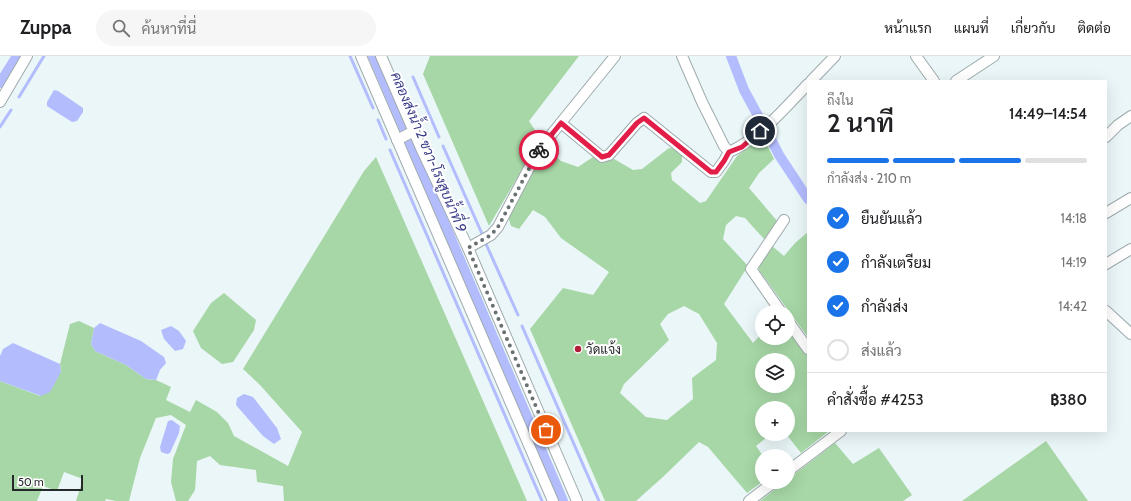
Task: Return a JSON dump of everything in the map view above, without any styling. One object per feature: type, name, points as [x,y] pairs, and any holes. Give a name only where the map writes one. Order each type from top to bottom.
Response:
[{"type":"street","points":[[0,101],[27,56]]},
{"type":"street","points":[[361,56],[552,501]]},
{"type":"street","points":[[468,248],[491,235],[498,227],[538,151],[616,56]]},
{"type":"street","points":[[682,56],[702,102],[724,146],[729,152]]},
{"type":"street","points":[[812,80],[835,56]]},
{"type":"street","points":[[916,56],[933,80]]},
{"type":"street","points":[[958,80],[994,56]]},
{"type":"street","points":[[384,57],[412,133],[468,248],[577,501]]},
{"type":"street","points":[[561,123],[602,157],[609,155],[637,123],[644,118],[711,172],[716,172],[729,152],[742,147],[752,139],[807,85]]},
{"type":"street","points":[[1107,136],[1118,125],[1131,116]]},
{"type":"street","points":[[397,140],[412,133]]},
{"type":"street","points":[[1107,213],[1131,198]]},
{"type":"street","points":[[776,305],[751,269],[784,220]]},
{"type":"street","points":[[1107,263],[1131,248]]},
{"type":"street","points":[[1107,311],[1131,334]]},
{"type":"street","points":[[795,331],[807,348]]},
{"type":"street","points":[[795,466],[840,432]]},
{"type":"street","points":[[749,501],[765,489]]},
{"type":"green space","points":[[430,56],[579,56],[529,121],[542,141],[534,149],[489,226],[423,74]]},
{"type":"green space","points":[[763,136],[774,159],[759,173],[749,188],[778,222],[765,240],[745,218],[736,216],[726,225],[723,239],[748,266],[724,304],[753,343],[755,341],[755,345],[795,345],[795,337],[807,354],[807,432],[828,432],[801,453],[792,441],[795,441],[795,401],[755,401],[755,441],[762,441],[756,446],[758,449],[755,449],[755,487],[747,493],[708,447],[699,442],[636,501],[605,501],[530,329],[563,288],[593,295],[609,272],[561,238],[545,217],[533,210],[519,229],[511,226],[508,217],[538,162],[548,150],[561,161],[578,167],[593,157],[602,162],[614,159],[633,170],[642,169],[669,148],[676,149],[682,156],[682,162],[671,173],[672,180],[700,203],[706,201],[737,156]],"holes":[[[684,306],[699,314],[717,343],[716,360],[692,378],[693,399],[667,420],[646,417],[620,393],[624,384],[669,340],[660,324],[668,314]]]},
{"type":"green space","points":[[376,157],[527,501],[284,501],[283,486],[257,482],[256,470],[220,465],[210,456],[197,461],[195,490],[188,501],[176,501],[171,482],[173,459],[186,425],[171,415],[156,418],[140,458],[129,501],[106,499],[105,501],[76,501],[83,479],[64,472],[57,491],[43,486],[37,501],[0,501],[0,381],[40,396],[61,372],[60,364],[70,324],[79,321],[94,328],[91,344],[95,351],[126,365],[146,379],[156,380],[171,387],[166,400],[190,412],[196,400],[217,412],[228,423],[234,436],[288,466],[302,432],[260,385],[243,369],[364,171]]},
{"type":"green space","points":[[807,233],[807,336],[795,320],[795,305],[784,305],[759,270],[759,265],[772,246],[784,256],[795,243]]},
{"type":"green space","points":[[224,293],[256,320],[254,330],[233,362],[222,364],[201,348],[193,331],[211,303]]},
{"type":"green space","points":[[1046,441],[1088,501],[962,501]]},
{"type":"green space","points":[[835,443],[853,464],[879,448],[912,495],[903,501],[760,501],[775,489],[795,489],[795,474]]},
{"type":"water","points":[[54,90],[58,91],[83,108],[83,112],[77,121],[72,122],[47,106],[47,102]]},
{"type":"water","points":[[100,323],[141,341],[164,357],[166,363],[160,370],[156,380],[146,379],[126,365],[95,351],[91,344],[94,328]]},
{"type":"water","points":[[171,326],[179,331],[186,341],[183,349],[175,351],[164,339],[161,330]]},
{"type":"water","points":[[13,343],[60,364],[61,372],[50,392],[41,396],[0,381],[0,356],[3,349]]},
{"type":"water","points":[[244,394],[253,397],[277,428],[281,439],[274,444],[263,436],[236,405],[237,398]]},
{"type":"water","points":[[172,420],[180,426],[179,433],[170,453],[167,454],[161,452],[160,447],[168,421]]},
{"type":"waterway","name":"คลองส่งน้ำ 2 ขวา-โรงสูบน้ำที่ 9","points":[[0,83],[17,56]]},
{"type":"waterway","points":[[19,97],[44,56]]},
{"type":"waterway","points":[[350,56],[373,108]]},
{"type":"waterway","name":"คลองส่งน้ำ 2 ขวา-โรงสูบน้ำที่ 9","points":[[373,56],[563,501]]},
{"type":"waterway","points":[[731,56],[744,90],[762,123]]},
{"type":"waterway","points":[[413,77],[439,137]]},
{"type":"waterway","points":[[0,127],[11,110]]},
{"type":"waterway","points":[[378,120],[386,139]]},
{"type":"waterway","points":[[767,131],[779,155],[807,197]]},
{"type":"waterway","points":[[443,146],[483,236]]},
{"type":"waterway","points":[[390,150],[542,501]]},
{"type":"waterway","points":[[486,244],[518,315]]},
{"type":"waterway","points":[[522,326],[599,501]]},
{"type":"way so far","points":[[539,150],[498,227],[491,235],[468,248],[546,430]]},
{"type":"place","name":"วัดแจ้ง","points":[[578,349]]},
{"type":"route","points":[[539,150],[561,123],[602,157],[609,155],[637,123],[644,118],[651,122],[711,172],[716,172],[728,156],[729,152],[742,147],[760,131]]}]
